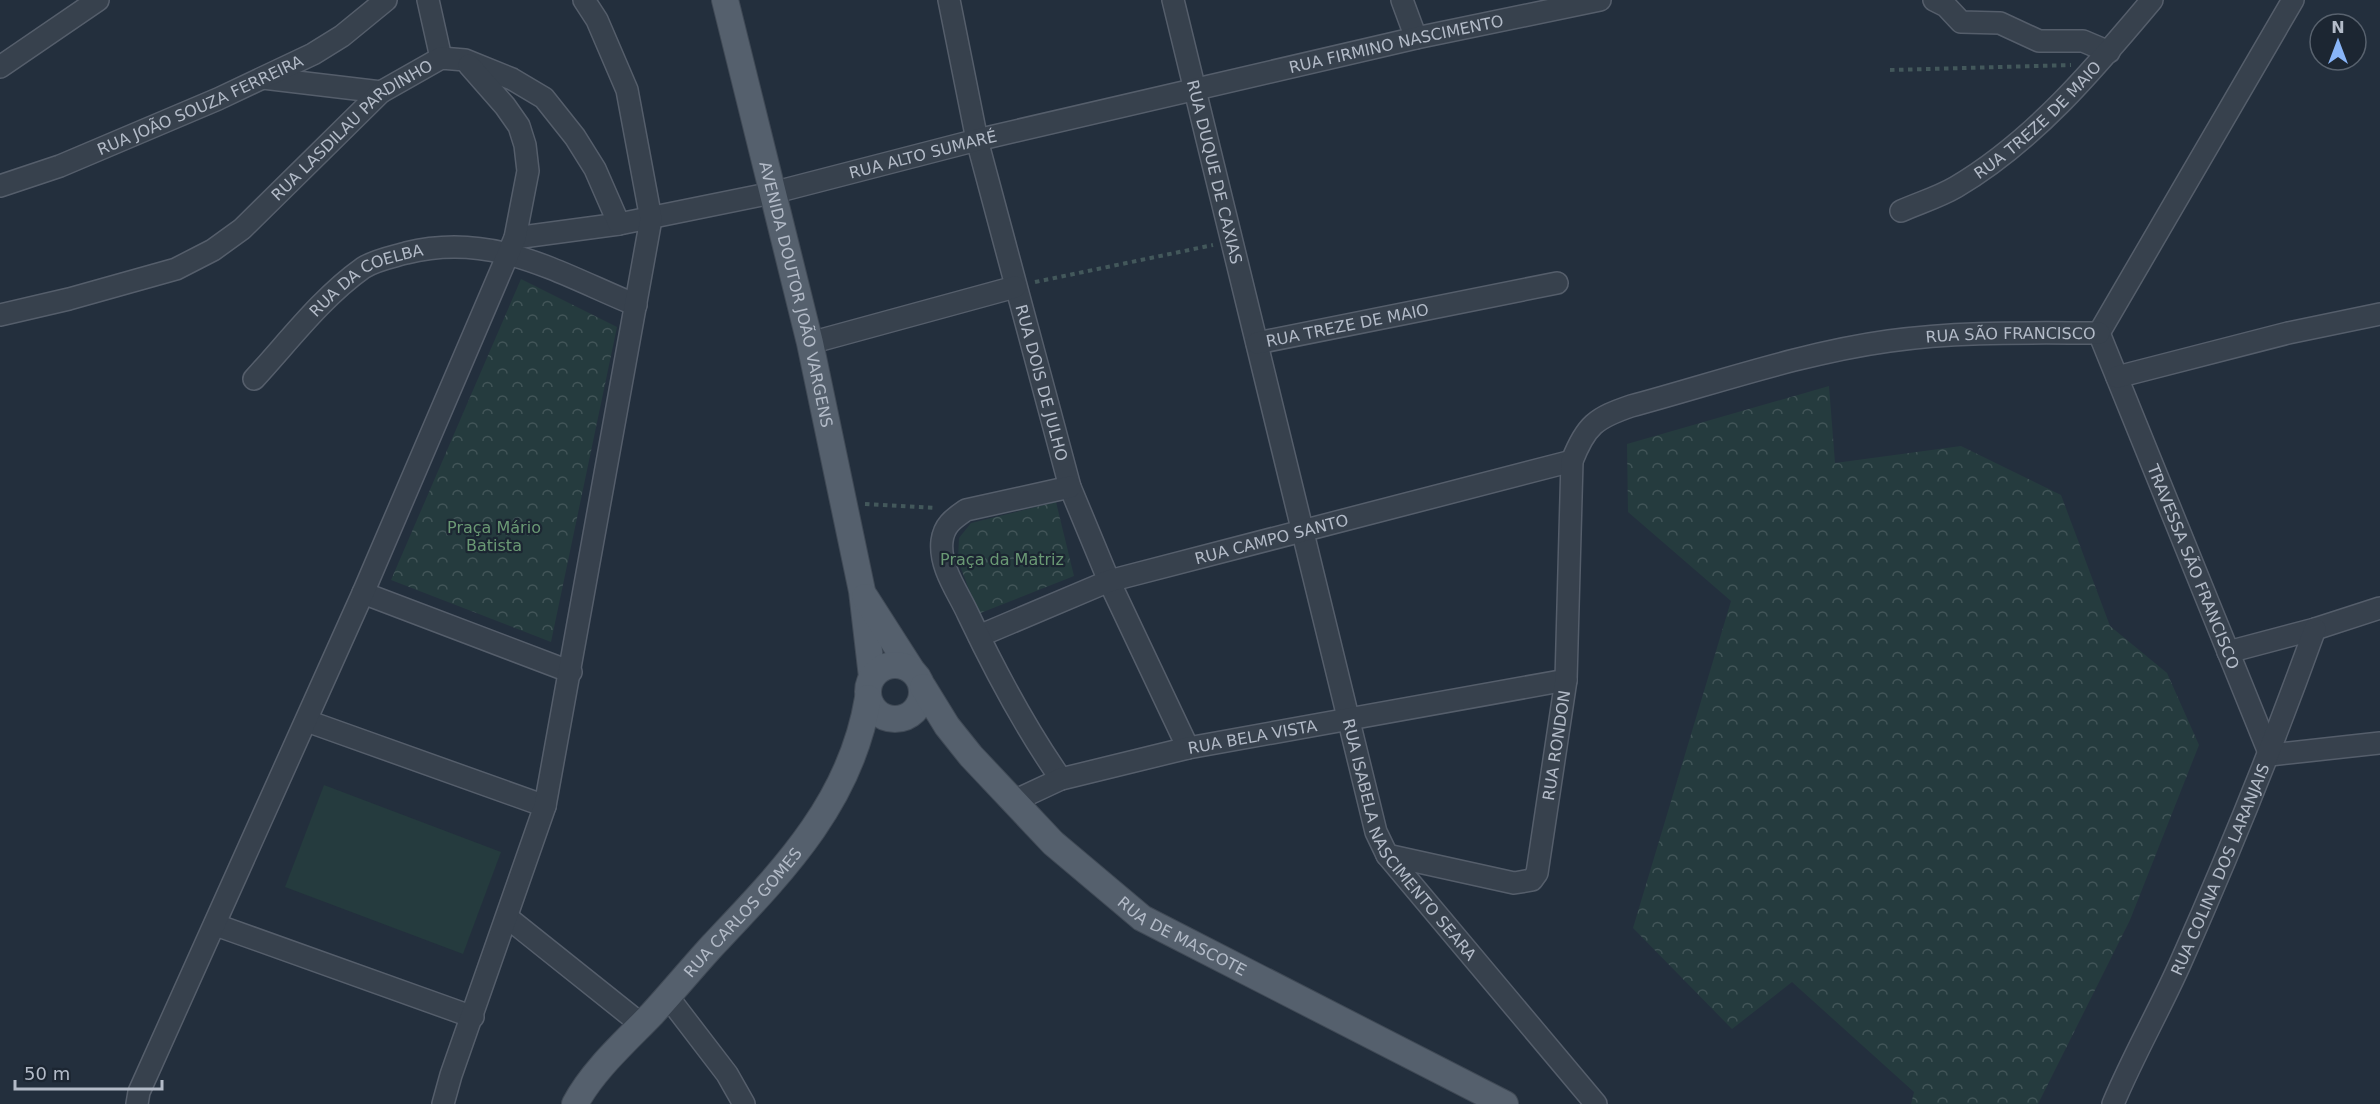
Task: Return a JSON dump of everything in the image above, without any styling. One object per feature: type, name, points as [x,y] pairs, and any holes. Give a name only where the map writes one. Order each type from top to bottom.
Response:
[{"type":"main road","name":"AVENIDA DOUTOR JOÃO VARGENS","points":[[725,0],[810,343],[862,591],[870,687]]},
{"type":"main road","name":"AVENIDA DOUTOR JOÃO VARGENS","points":[[862,591],[917,678]]},
{"type":"main road","points":[[890,665],[900,665],[917,678],[919,708],[901,720],[890,720],[872,708],[870,687],[880,669],[890,665]]},
{"type":"main road","name":"RUA DE MASCOTE","points":[[917,678],[947,726],[971,756],[1053,843],[1142,918],[1505,1104]]},
{"type":"main road","name":"RUA CARLOS GOMES","points":[[575,1104],[613,1056],[785,869],[811,834],[852,759],[864,724],[870,687]]},
{"type":"street","points":[[0,67],[98,0]]},
{"type":"street","name":"RUA JOÃO SOUZA FERREIRA","points":[[0,186],[70,161],[218,99],[313,54],[342,36],[386,0]]},
{"type":"street","points":[[428,0],[441,58]]},
{"type":"street","points":[[443,1104],[451,1075],[508,918],[545,806],[651,219],[627,90],[597,20],[584,0]]},
{"type":"street","name":"RUA DOIS DE JULHO","points":[[949,0],[977,140],[1071,487],[1109,581],[1188,748]]},
{"type":"street","name":"RUA DUQUE DE CAXIAS","points":[[1173,0],[1257,344]]},
{"type":"street","points":[[1402,0],[1416,38]]},
{"type":"street","name":"RUA FIRMINO NASCIMENTO","points":[[1194,91],[1416,38],[1600,0]]},
{"type":"street","points":[[1934,0],[1946,6],[1961,22],[2000,23],[2039,41],[2084,41],[2104,58]]},
{"type":"street","name":"RUA TREZE DE MAIO","points":[[1901,211],[1954,188],[1984,169],[2019,142],[2104,58],[2152,0]]},
{"type":"street","name":"RUA SÃO FRANCISCO","points":[[1572,461],[1590,425],[1609,414],[1829,352],[1888,340],[1957,334],[2099,333],[2293,0]]},
{"type":"street","name":"RUA LASDILAU PARDINHO","points":[[0,315],[69,299],[176,269],[213,250],[242,229],[381,92],[441,58],[465,60],[512,79],[543,98],[575,137],[596,169],[619,224]]},
{"type":"street","points":[[137,1104],[139,1092],[307,721],[513,245],[528,171],[525,145],[519,126],[505,106],[465,60]]},
{"type":"street","points":[[261,77],[381,92]]},
{"type":"street","name":"RUA ALTO SUMARÉ","points":[[651,219],[772,193],[977,140],[1194,91]]},
{"type":"street","points":[[513,245],[651,219]]},
{"type":"street","name":"RUA DA COELBA","points":[[254,379],[335,291],[365,267],[425,248],[456,245],[513,245]]},
{"type":"street","points":[[513,245],[636,305]]},
{"type":"street","name":"RUA TREZE DE MAIO","points":[[1302,532],[1257,344],[1557,283]]},
{"type":"street","points":[[810,343],[1015,287]]},
{"type":"street","points":[[2117,377],[2288,333],[2380,314]]},
{"type":"street","name":"TRAVESSA SÃO FRANCISCO","points":[[2099,333],[2270,755]]},
{"type":"street","name":"RUA CAMPO SANTO","points":[[979,636],[1109,581],[1572,461]]},
{"type":"street","name":"RUA RONDON","points":[[1387,855],[1514,882],[1532,880],[1540,864],[1566,680],[1572,461]]},
{"type":"street","points":[[1061,779],[1035,741],[997,676],[945,566],[942,544],[948,525],[966,510],[1071,487]]},
{"type":"street","name":"RUA ISABELA NASCIMENTO SEARA","points":[[1302,532],[1376,832],[1387,855],[1596,1104]]},
{"type":"street","points":[[363,593],[571,672]]},
{"type":"street","points":[[2228,652],[2314,629],[2380,608]]},
{"type":"street","name":"RUA COLINA DOS LARANJAIS","points":[[2113,1104],[2179,968],[2270,755],[2314,629]]},
{"type":"street","name":"RUA BELA VISTA","points":[[1014,801],[1061,779],[1188,748],[1566,680]]},
{"type":"street","points":[[307,721],[545,806]]},
{"type":"street","points":[[2270,755],[2380,743]]},
{"type":"street","points":[[508,918],[642,1025]]},
{"type":"street","points":[[216,925],[473,1017]]},
{"type":"street","points":[[668,997],[727,1074],[744,1104]]},
{"type":"path","points":[[1890,70],[2104,58]]},
{"type":"path","points":[[1015,287],[1231,241]]},
{"type":"path","points":[[843,502],[966,510]]},
{"type":"green space","name":"Praça Mário Batista","points":[[521,279],[617,327],[551,642],[391,580]]},
{"type":"green space","points":[[1829,386],[1835,463],[1961,446],[2061,495],[2110,626],[2167,673],[2199,745],[2130,920],[2038,1104],[1911,1104],[1914,1092],[1792,982],[1732,1029],[1633,928],[1731,601],[1628,512],[1627,444]]},
{"type":"green space","name":"Praça da Matriz","points":[[1056,502],[1074,576],[978,614],[958,560],[959,538],[971,523]]},
{"type":"green space","points":[[324,785],[501,852],[463,954],[285,887]]}]
